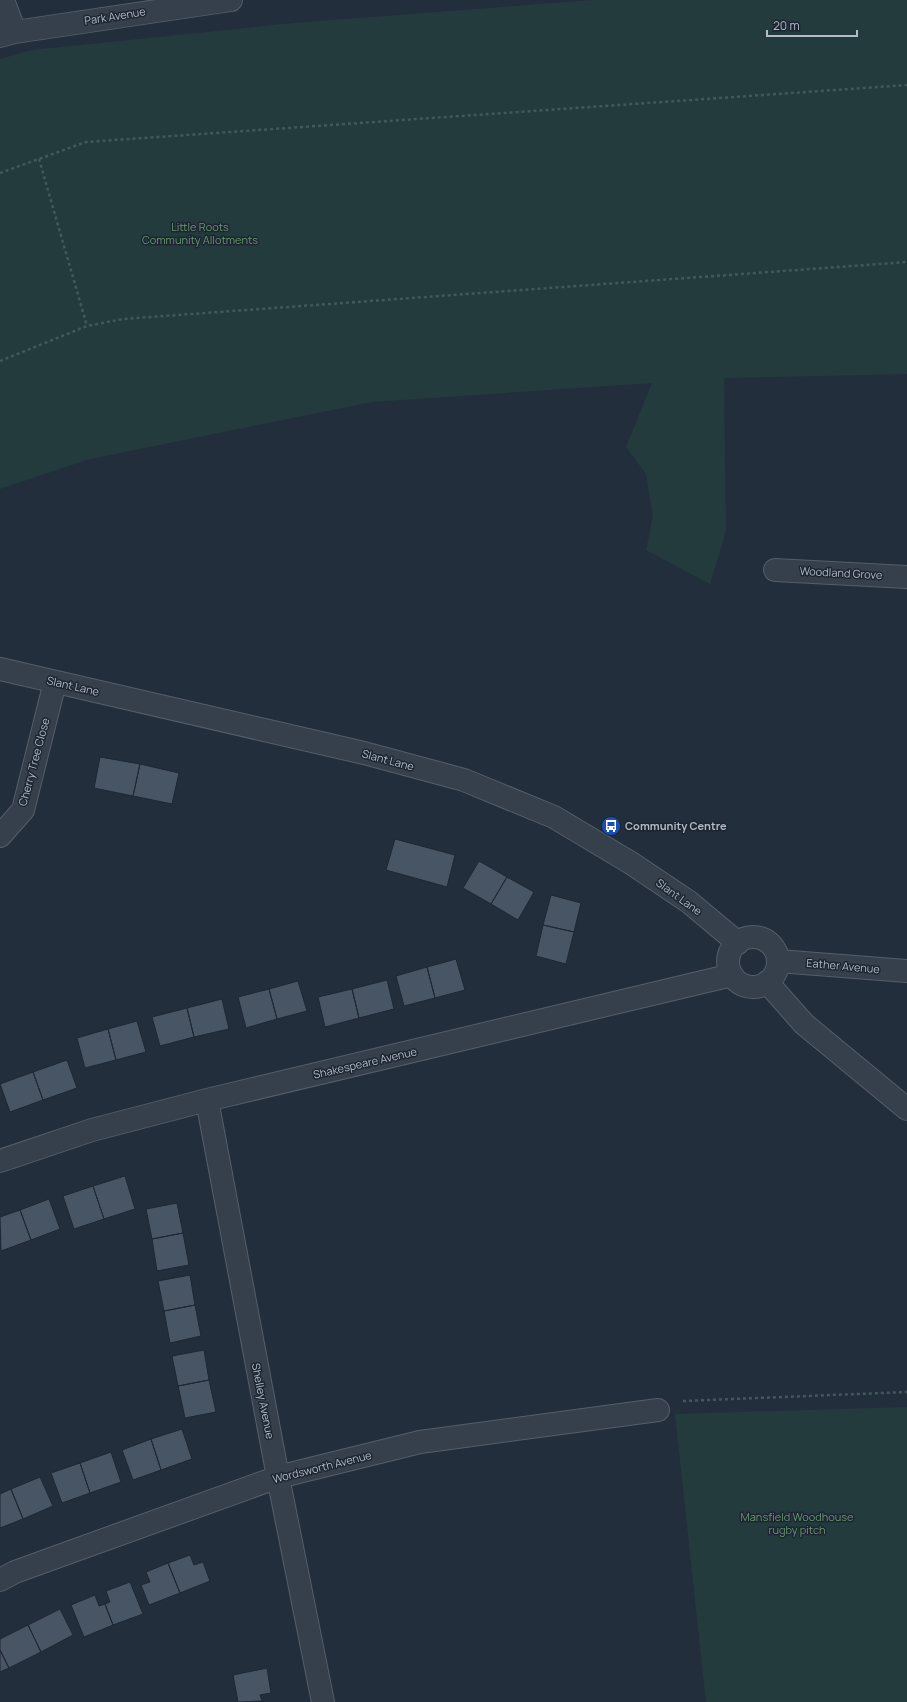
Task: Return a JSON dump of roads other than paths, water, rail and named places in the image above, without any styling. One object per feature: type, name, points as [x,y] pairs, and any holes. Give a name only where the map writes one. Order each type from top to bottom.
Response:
[{"type":"street","points":[[3,0],[7,34]]},
{"type":"street","name":"Park Avenue","points":[[7,34],[231,0]]},
{"type":"street","name":"Woodland Grove","points":[[775,570],[907,577]]},
{"type":"street","name":"Slant Lane","points":[[0,669],[364,753],[464,780],[554,817],[618,855],[689,902],[738,943]]},
{"type":"street","name":"Cherry Tree Close","points":[[0,836],[23,810],[56,682]]},
{"type":"street","points":[[753,937],[762,938],[775,948],[778,961],[774,976],[767,982],[752,986],[739,982],[732,975],[729,968],[729,958],[732,949],[738,943],[753,937]]},
{"type":"street","name":"Eather Avenue","points":[[778,961],[907,971]]},
{"type":"street","name":"Shakespeare Avenue","points":[[0,1162],[92,1130],[207,1100],[732,975]]},
{"type":"street","points":[[767,982],[804,1024],[907,1109]]},
{"type":"street","name":"Shelley Avenue","points":[[207,1100],[278,1476],[323,1702]]},
{"type":"street","name":"Wordsworth Avenue","points":[[0,1580],[15,1572],[278,1476],[420,1442],[658,1410]]},
{"type":"place","name":"Community Centre","points":[[611,826]]},
{"type":"park label","name":"Little Roots Community Allotments","points":[[200,233]]},
{"type":"park label","name":"Mansfield Woodhouse rugby pitch","points":[[797,1523]]}]
